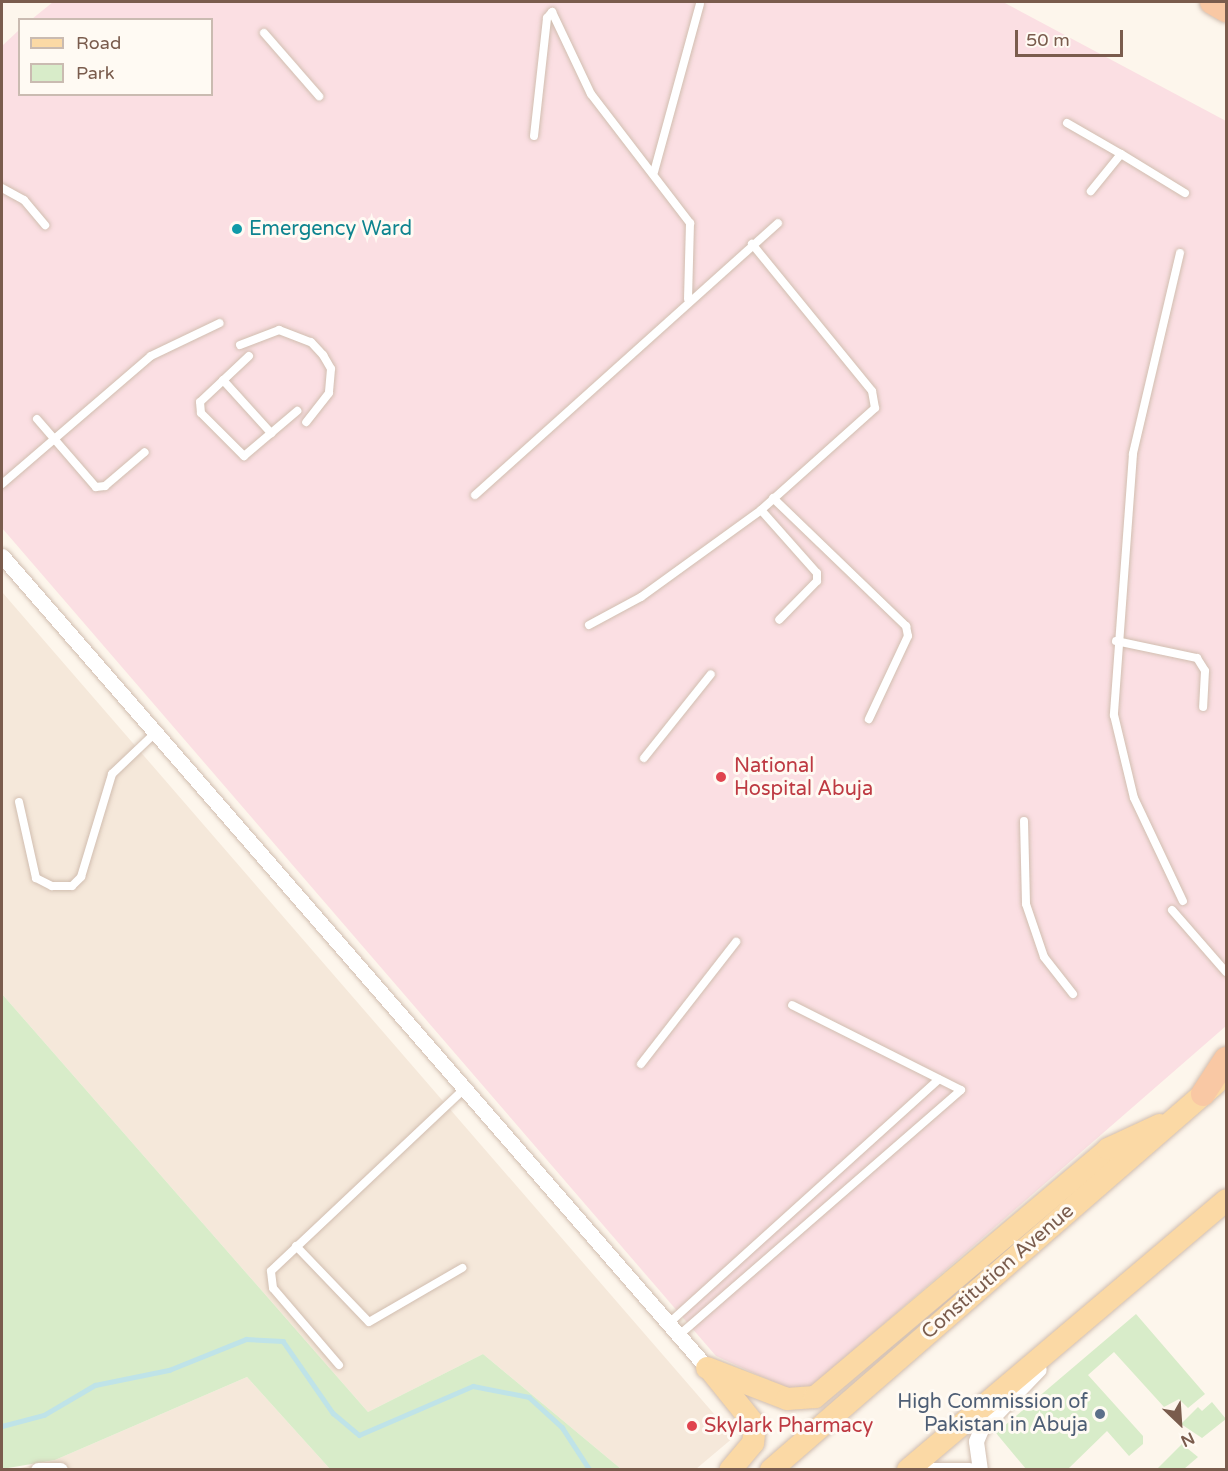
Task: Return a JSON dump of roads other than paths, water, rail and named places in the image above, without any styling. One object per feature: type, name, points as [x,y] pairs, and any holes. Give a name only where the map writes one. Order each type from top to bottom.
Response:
[{"type":"highway","points":[[1212,2],[1227,10]]},
{"type":"highway","points":[[1203,1094],[1227,1059]]},
{"type":"main road","name":"Constitution Avenue","points":[[771,1470],[1227,1075]]},
{"type":"main road","points":[[707,1368],[788,1400],[815,1396],[1108,1149],[1173,1121]]},
{"type":"main road","points":[[908,1470],[1227,1200]]},
{"type":"main road","points":[[707,1368],[755,1425],[753,1443],[730,1470]]},
{"type":"street","points":[[2,556],[707,1368]]},
{"type":"street","points":[[980,1470],[976,1441],[981,1429],[1064,1338]]},
{"type":"street","points":[[38,1470],[60,1470]]},
{"type":"street","points":[[933,1470],[969,1470]]},
{"type":"lane","points":[[654,172],[700,4]]},
{"type":"lane","points":[[534,136],[547,18],[552,12],[591,94],[654,172],[690,224],[688,299]]},
{"type":"lane","points":[[264,33],[319,96]]},
{"type":"lane","points":[[1067,123],[1185,193]]},
{"type":"lane","points":[[1091,191],[1121,154]]},
{"type":"lane","points":[[2,188],[24,200],[45,225]]},
{"type":"lane","points":[[475,495],[688,299],[778,223]]},
{"type":"lane","points":[[590,625],[642,597],[761,510],[868,416],[876,400],[752,244]]},
{"type":"lane","points":[[1180,253],[1133,454],[1116,641],[1114,715],[1121,759],[1183,901]]},
{"type":"lane","points":[[2,484],[151,356],[220,323]]},
{"type":"lane","points":[[240,345],[279,330],[311,342],[323,355],[331,369],[329,393],[306,422]]},
{"type":"lane","points":[[249,356],[201,402],[201,413],[239,454],[248,454],[297,411]]},
{"type":"lane","points":[[223,380],[271,434]]},
{"type":"lane","points":[[36,419],[101,488],[145,452]]},
{"type":"lane","points":[[773,498],[906,626],[908,636],[869,719]]},
{"type":"lane","points":[[761,510],[817,573],[817,581],[780,620]]},
{"type":"lane","points":[[1116,641],[1197,658],[1205,671],[1203,707]]},
{"type":"lane","points":[[644,758],[711,674]]},
{"type":"lane","points":[[19,802],[36,878],[52,886],[72,886],[81,877],[112,774],[155,733]]},
{"type":"lane","points":[[1024,821],[1026,904],[1044,957],[1073,994]]},
{"type":"lane","points":[[1172,910],[1227,972]]},
{"type":"lane","points":[[641,1064],[736,942]]},
{"type":"lane","points":[[673,1330],[961,1090],[792,1005]]},
{"type":"lane","points":[[673,1330],[939,1079]]},
{"type":"lane","points":[[339,1365],[270,1280],[271,1271],[464,1089]]},
{"type":"lane","points":[[296,1246],[369,1322],[462,1268]]},
{"type":"waterway","points":[[2,1426],[44,1415],[95,1385],[169,1370],[246,1339],[283,1341],[333,1413],[359,1435],[473,1386],[529,1397],[562,1427],[590,1470]]},
{"type":"place","name":"Emergency Ward","points":[[237,229]]},
{"type":"place","name":"National Hospital Abuja","points":[[721,777]]},
{"type":"place","name":"High Commission of Pakistan in Abuja","points":[[1100,1414]]},
{"type":"place","name":"Skylark Pharmacy","points":[[692,1426]]}]
